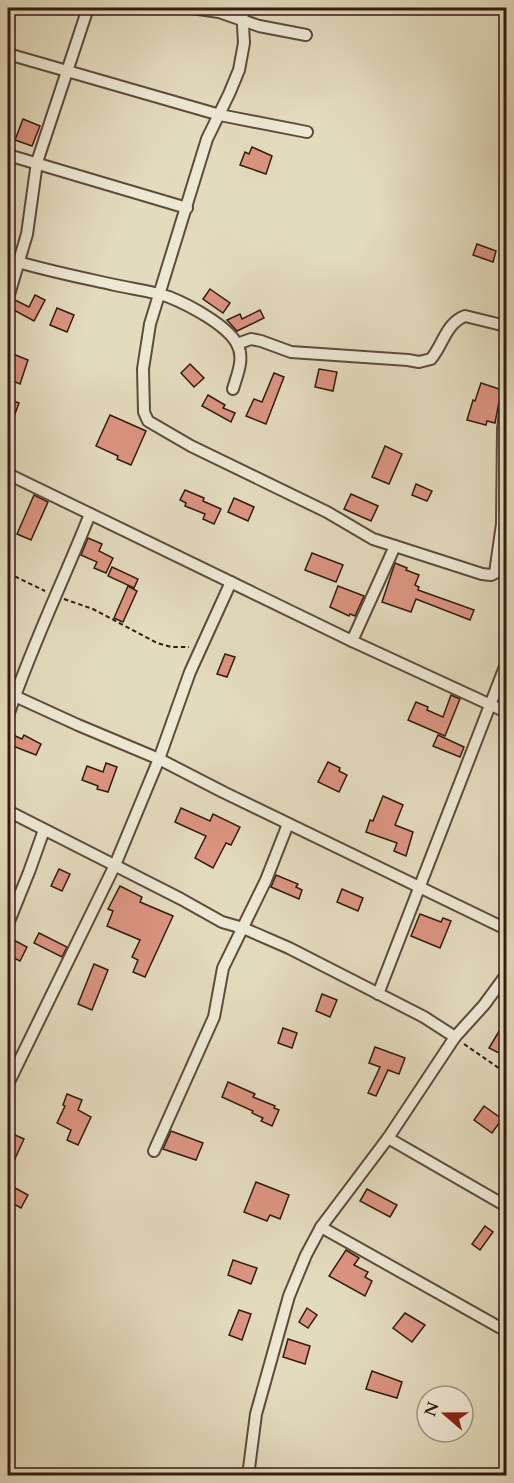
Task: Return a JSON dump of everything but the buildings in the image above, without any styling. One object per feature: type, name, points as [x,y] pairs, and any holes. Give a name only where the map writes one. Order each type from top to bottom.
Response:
[{"type":"street","points":[[8,298],[27,234],[37,162],[88,8]]},
{"type":"street","points":[[192,8],[227,11],[244,21],[306,35]]},
{"type":"street","points":[[243,8],[244,43],[239,70],[207,139],[150,324],[143,369],[142,395],[148,422],[191,446],[327,512],[374,539],[491,575],[495,573],[502,525],[503,429],[507,403]]},
{"type":"street","points":[[8,54],[219,115],[307,132]]},
{"type":"street","points":[[8,155],[187,208]]},
{"type":"street","points":[[8,259],[159,294],[182,303],[228,332],[237,344],[240,366],[232,389]]},
{"type":"street","points":[[237,344],[252,339],[291,352],[408,360],[419,363],[431,359],[448,330],[465,316],[507,326]]},
{"type":"street","points":[[8,474],[352,641],[507,712]]},
{"type":"street","points":[[8,716],[11,694],[56,596],[90,514]]},
{"type":"street","points":[[352,641],[395,546]]},
{"type":"street","points":[[8,1084],[116,865],[159,759],[190,672],[231,582]]},
{"type":"street","points":[[378,994],[507,664]]},
{"type":"street","points":[[11,694],[159,759],[507,929]]},
{"type":"street","points":[[8,812],[116,865],[203,913],[289,948],[424,1017],[454,1037]]},
{"type":"street","points":[[154,1151],[214,1017],[223,969],[266,880],[288,824]]},
{"type":"street","points":[[8,924],[44,830]]},
{"type":"street","points":[[248,1476],[256,1414],[282,1319],[297,1274],[321,1227],[388,1138],[454,1037],[484,1005],[507,975]]},
{"type":"street","points":[[388,1138],[507,1206]]},
{"type":"street","points":[[321,1227],[506,1330]]},
{"type":"path","points":[[8,573],[56,596],[93,609],[157,643],[171,647],[202,647]]},
{"type":"path","points":[[454,1037],[507,1073]]}]
